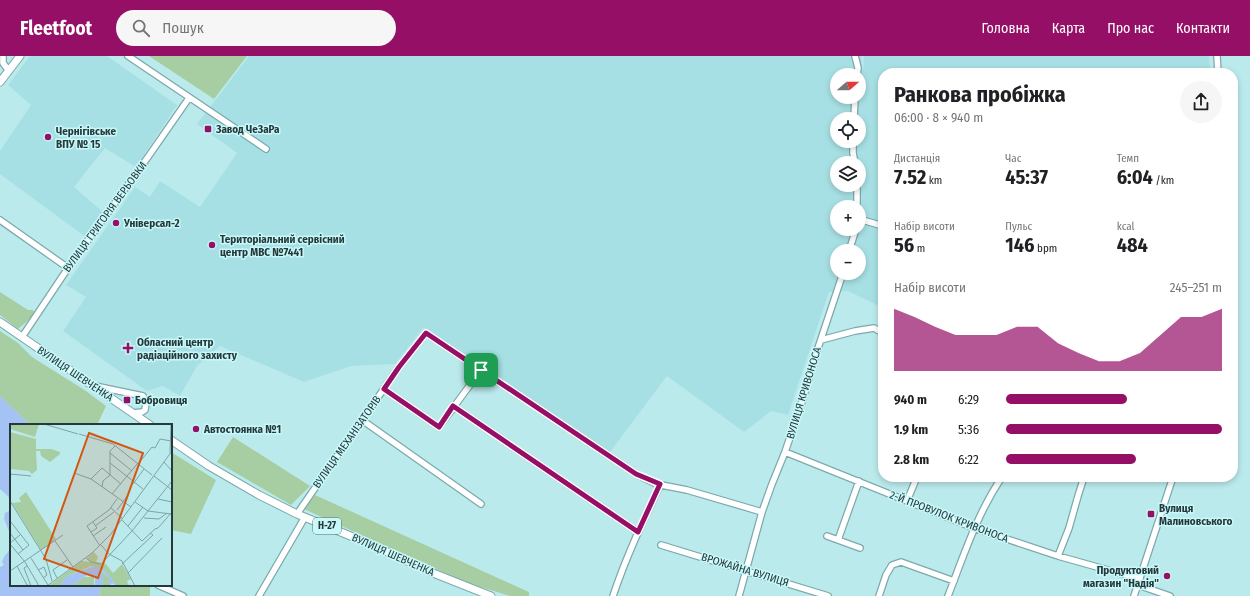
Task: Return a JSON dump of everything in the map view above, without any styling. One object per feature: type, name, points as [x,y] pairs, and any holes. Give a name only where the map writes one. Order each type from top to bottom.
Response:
[{"type":"main road","points":[[0,82],[20,56]]},
{"type":"main road","name":"ВУЛИЦЯ ШЕВЧЕНКА","points":[[0,322],[133,413],[140,422]]},
{"type":"main road","name":"ВУЛИЦЯ ШЕВЧЕНКА","points":[[172,441],[209,466],[259,495],[297,514],[433,573],[491,596]]},
{"type":"street","points":[[3,56],[3,63],[9,70]]},
{"type":"street","points":[[128,56],[266,149]]},
{"type":"street","points":[[855,56],[858,68]]},
{"type":"street","points":[[1217,56],[1218,68]]},
{"type":"street","name":"ВУЛИЦЯ ГРИГОРІЯ ВЕРЬОВКИ","points":[[22,337],[68,268],[189,98]]},
{"type":"street","points":[[0,220],[68,268]]},
{"type":"street","points":[[866,221],[878,225]]},
{"type":"street","name":"ВУЛИЦЯ КРИВОНОСА","points":[[739,596],[762,512],[803,399],[841,280]]},
{"type":"street","points":[[821,340],[855,331],[874,328],[878,330]]},
{"type":"street","name":"ВУЛИЦЯ МЕХАНІЗАТОРІВ","points":[[297,514],[399,367],[426,333],[481,370]]},
{"type":"street","points":[[384,389],[439,427],[481,370],[636,474],[660,484],[762,512]]},
{"type":"street","points":[[92,385],[143,396],[146,403],[145,410],[142,412],[133,413]]},
{"type":"street","points":[[453,406],[638,532]]},
{"type":"street","points":[[362,420],[481,504]]},
{"type":"street","name":"2-Й ПРОВУЛОК КРИВОНОСА","points":[[785,452],[974,528],[1058,556],[1140,579]]},
{"type":"street","points":[[838,540],[859,481]]},
{"type":"street","points":[[907,501],[915,482]]},
{"type":"street","points":[[948,596],[974,528],[989,496],[999,482]]},
{"type":"street","points":[[1058,556],[1069,528],[1082,482]]},
{"type":"street","points":[[1134,596],[1171,482]]},
{"type":"street","points":[[613,596],[638,532],[660,484]]},
{"type":"street","points":[[259,596],[305,517]]},
{"type":"street","points":[[826,536],[860,548]]},
{"type":"street","name":"ВРОЖАЙНА ВУЛИЦЯ","points":[[661,545],[828,596]]},
{"type":"street","points":[[879,596],[886,575],[892,565],[901,562],[954,581]]},
{"type":"street","points":[[1138,585],[1170,596]]},
{"type":"street","points":[[160,586],[183,596]]},
{"type":"shaded area","name":"Чернігівське ВПУ № 15","points":[[30,56],[107,56],[177,105],[136,167],[105,148],[74,187],[104,213],[87,238],[0,174],[0,151],[31,105],[8,85]]},
{"type":"shaded area","points":[[249,56],[861,56],[863,68],[830,68],[830,104],[866,104],[866,68],[863,68],[864,56],[1209,56],[1210,68],[878,68],[878,306],[848,291],[829,292],[788,415],[771,411],[744,432],[667,376],[610,452],[424,327],[395,364],[351,366],[304,382],[220,346],[197,366],[180,396],[163,386],[147,391],[63,331],[86,297],[66,285],[135,187],[150,197],[160,181],[200,207],[237,153],[197,124]]},
{"type":"shaded area","points":[[0,396],[29,424],[10,424],[10,498],[0,489]]},
{"type":"shaded area","points":[[10,510],[10,534],[4,519],[5,513]]},
{"type":"shaded area","points":[[10,549],[10,586],[101,586],[99,596],[0,596],[0,567],[4,565],[2,562]]},
{"type":"green space","points":[[149,56],[247,56],[214,99]]},
{"type":"green space","points":[[0,292],[28,310],[32,310],[37,313],[18,329],[0,315]]},
{"type":"green space","points":[[0,331],[18,343],[32,357],[86,391],[106,406],[97,424],[29,424],[0,396]]},
{"type":"green space","points":[[233,437],[310,486],[291,505],[217,462]]},
{"type":"green space","points":[[172,453],[216,480],[191,534],[172,530]]},
{"type":"green space","points":[[315,495],[529,592],[529,596],[510,596],[465,582],[304,509]]},
{"type":"green space","points":[[101,586],[150,586],[150,596],[99,596]]},
{"type":"place","name":"Завод ЧеЗаРа","points":[[208,129]]},
{"type":"place","name":"Чернігівське ВПУ № 15","points":[[48,137]]},
{"type":"place","name":"Універсал-2","points":[[116,223]]},
{"type":"place","name":"Територіальний сервісний центр МВС №7441","points":[[212,245]]},
{"type":"place","name":"Обласний центр радіаційного захисту","points":[[128,348]]},
{"type":"place","name":"Бобровиця","points":[[127,400]]},
{"type":"place","name":"Автостоянка №1","points":[[196,429]]},
{"type":"place","name":"Вулиця Малиновського","points":[[1151,514]]},
{"type":"place","name":"Продуктовий магазин \"Надія\"","points":[[1167,576]]},
{"type":"route","points":[[426,333],[481,370],[636,474],[656,484],[660,484],[638,532],[453,406],[439,427],[384,389],[407,356],[426,333]]}]
